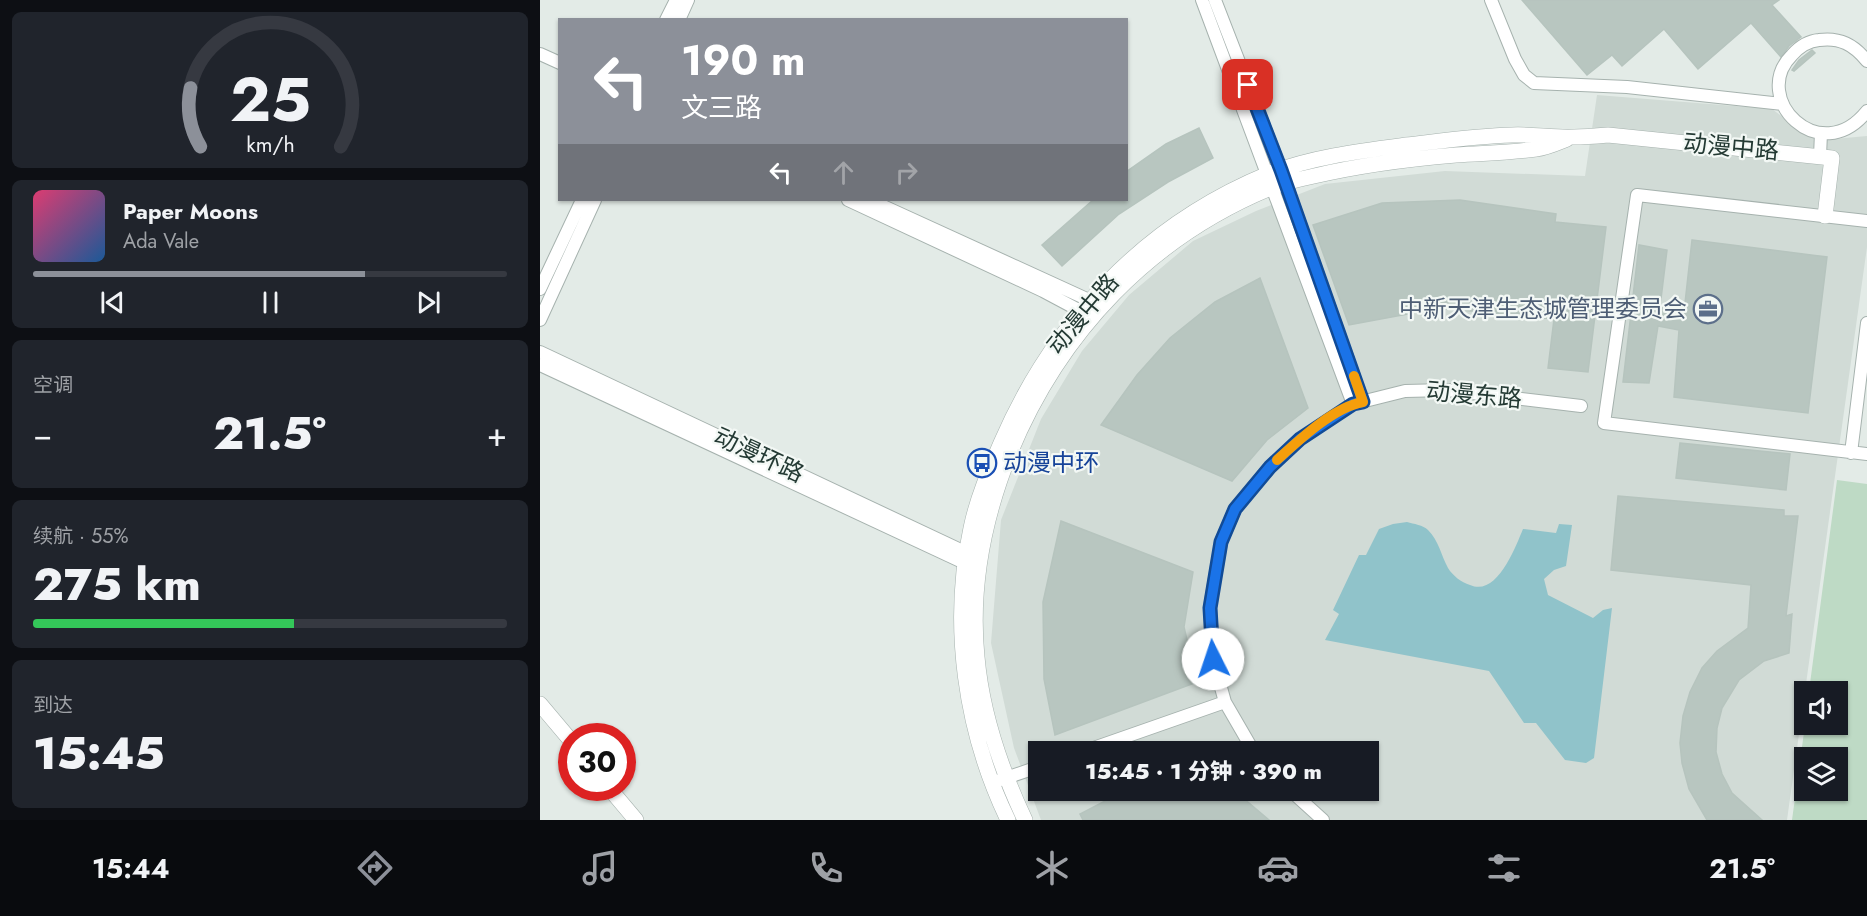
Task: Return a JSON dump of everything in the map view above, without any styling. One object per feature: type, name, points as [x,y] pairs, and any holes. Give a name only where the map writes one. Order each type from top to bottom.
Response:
[{"type":"street","points":[[667,18],[675,0]]},
{"type":"street","points":[[680,18],[688,0]]},
{"type":"street","points":[[1202,0],[1277,179]]},
{"type":"street","points":[[1215,0],[1358,403]]},
{"type":"street","points":[[1491,0],[1515,59],[1524,75],[1534,82],[1627,87],[1782,104]]},
{"type":"street","points":[[1867,61],[1859,51],[1845,42],[1829,38],[1813,40],[1798,48],[1787,59],[1780,74],[1779,89],[1782,104],[1790,117],[1802,127],[1821,133],[1831,134],[1846,130],[1859,121],[1867,111]]},
{"type":"street","points":[[540,45],[558,53]]},
{"type":"street","points":[[540,54],[558,62]]},
{"type":"street","points":[[1821,133],[1820,156],[1832,158],[1825,216]]},
{"type":"street","name":"动漫中路","points":[[1025,820],[999,780],[978,736],[967,686],[962,608],[973,560],[977,502],[1013,416],[1052,347],[1153,240],[1213,202],[1344,154],[1460,138],[1515,135],[1572,137],[1608,135],[1820,156]]},
{"type":"street","points":[[1867,221],[1636,195],[1604,423],[1867,454]]},
{"type":"street","points":[[540,289],[582,201]]},
{"type":"street","points":[[540,320],[595,201]]},
{"type":"street","points":[[850,201],[1090,309]]},
{"type":"street","points":[[872,201],[1090,309]]},
{"type":"street","points":[[1851,453],[1867,323]]},
{"type":"street","name":"动漫环路","points":[[540,352],[973,560]]},
{"type":"street","name":"动漫环路","points":[[540,365],[973,560]]},
{"type":"street","name":"动漫东路","points":[[1248,741],[1225,702],[1213,659],[1210,608],[1221,542],[1235,509],[1270,467],[1300,439],[1358,403],[1405,391],[1447,390],[1581,406]]},
{"type":"street","points":[[1113,741],[1225,702]]},
{"type":"street","points":[[540,704],[558,725]]},
{"type":"street","points":[[999,780],[1028,770]]},
{"type":"street","name":"动漫中路","points":[[999,780],[1008,820]]},
{"type":"street","points":[[620,801],[636,820]]},
{"type":"street","points":[[1302,801],[1323,820]]},
{"type":"shaded area","points":[[1597,95],[1772,109],[1806,134],[1834,139],[1867,136],[1867,247],[1806,681],[1794,681],[1794,735],[1799,735],[1797,747],[1794,747],[1794,770],[1787,820],[1041,820],[1034,801],[1379,801],[1379,741],[1028,741],[1028,785],[1014,748],[991,643],[1001,520],[1041,419],[1082,351],[1129,295],[1193,241],[1256,211],[1325,184],[1445,171],[1585,176]]},
{"type":"green space","points":[[1837,480],[1867,484],[1867,820],[1792,820],[1795,801],[1848,801],[1848,747],[1802,747],[1804,735],[1848,735],[1848,681],[1810,681]]},
{"type":"water","points":[[1407,522],[1421,526],[1432,534],[1448,568],[1455,576],[1467,584],[1480,587],[1497,578],[1504,569],[1523,529],[1556,533],[1559,524],[1572,525],[1566,566],[1554,570],[1544,579],[1548,595],[1593,618],[1603,610],[1612,608],[1594,758],[1586,763],[1565,760],[1536,723],[1524,723],[1489,671],[1325,640],[1339,614],[1333,610],[1359,555],[1366,555],[1379,529]]},
{"type":"building","points":[[1522,0],[1779,0],[1772,5],[1801,37],[1789,46],[1781,57],[1751,23],[1698,69],[1664,29],[1622,66],[1612,55],[1587,75]]},
{"type":"building","points":[[1812,50],[1815,53],[1794,71],[1792,70],[1799,60]]},
{"type":"building","points":[[1199,128],[1213,158],[1168,182],[1119,214],[1062,266],[1042,245],[1092,201],[1128,201],[1128,171],[1166,144]]},
{"type":"building","points":[[1460,200],[1556,214],[1555,222],[1606,227],[1588,372],[1548,368],[1554,319],[1440,308],[1349,325],[1313,225],[1382,203]]},
{"type":"building","points":[[1692,240],[1827,257],[1808,413],[1674,397],[1679,330],[1658,326],[1649,383],[1623,382],[1639,245],[1667,250],[1660,307],[1684,312]]},
{"type":"building","points":[[1260,278],[1308,408],[1267,440],[1232,481],[1101,425],[1137,375],[1170,338],[1215,302]]},
{"type":"building","points":[[1680,443],[1790,454],[1786,490],[1676,478]]},
{"type":"building","points":[[1618,496],[1784,510],[1784,516],[1798,516],[1786,616],[1792,614],[1789,653],[1764,661],[1739,680],[1722,708],[1717,728],[1716,752],[1722,774],[1732,793],[1762,820],[1707,820],[1689,789],[1682,763],[1680,743],[1683,716],[1690,692],[1702,668],[1717,651],[1748,628],[1751,585],[1611,570]]},
{"type":"building","points":[[1061,521],[1193,572],[1184,627],[1197,682],[1055,735],[1044,679],[1043,602]]},
{"type":"building","points":[[1105,801],[1247,801],[1269,820],[1083,820],[1080,814]]},
{"type":"slow traffic","points":[[1277,460],[1300,439],[1329,418],[1353,404],[1363,402],[1354,376]]},
{"type":"place","name":"中新天津生态城管理委员会","points":[[1708,309]]},
{"type":"place","name":"动漫中环","points":[[982,463]]},
{"type":"route","points":[[1213,659],[1210,608],[1215,571],[1221,542],[1235,509],[1270,467],[1300,439],[1329,418],[1353,404],[1363,402],[1281,170],[1248,85]]}]
